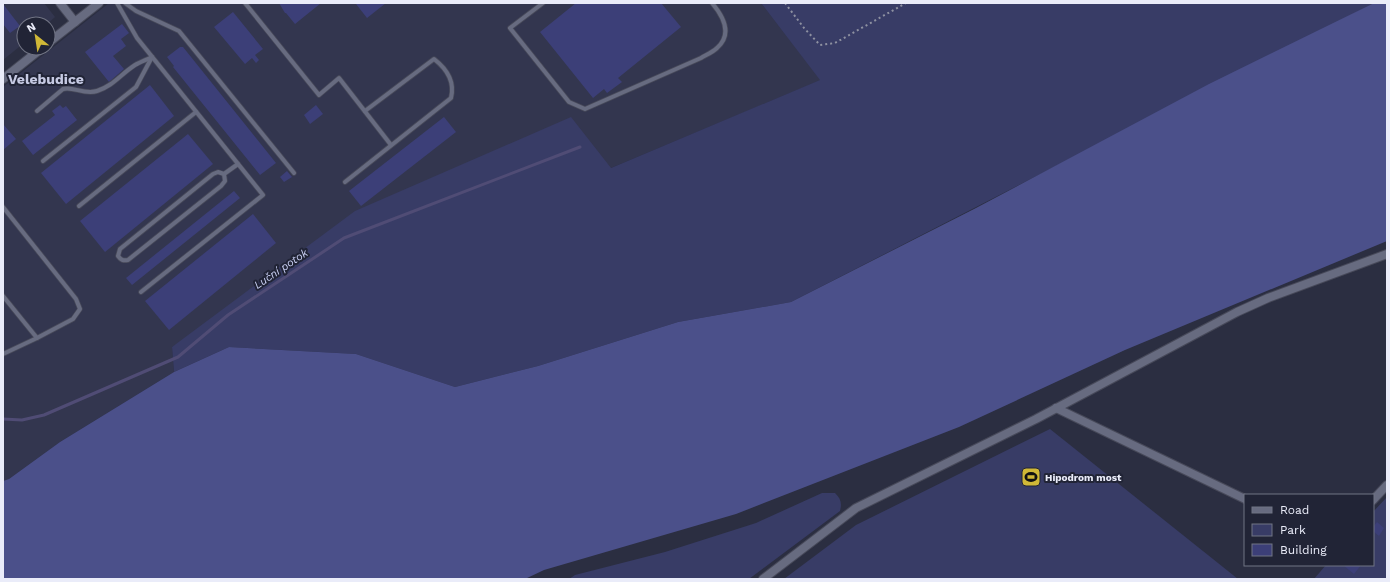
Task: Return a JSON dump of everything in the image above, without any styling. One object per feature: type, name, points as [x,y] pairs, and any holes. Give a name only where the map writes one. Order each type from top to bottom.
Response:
[{"type":"street","points":[[60,3],[75,22]]},
{"type":"street","points":[[56,37],[99,3]]},
{"type":"street","points":[[3,79],[32,56]]},
{"type":"street","points":[[763,579],[856,508],[1056,408],[1237,312],[1268,298],[1387,254]]},
{"type":"street","points":[[1056,408],[1244,499]]},
{"type":"street","points":[[1374,499],[1387,485]]},
{"type":"lane","points":[[116,3],[136,38],[264,195],[141,292]]},
{"type":"lane","points":[[125,3],[136,11],[179,31],[294,173]]},
{"type":"lane","points":[[245,3],[319,95],[339,78],[391,145]]},
{"type":"lane","points":[[543,3],[510,28],[569,102],[585,109],[701,58],[717,48],[726,36],[726,25],[712,3]]},
{"type":"lane","points":[[36,111],[63,89],[67,88],[90,93],[110,86],[135,64],[152,57]]},
{"type":"lane","points":[[43,161],[136,87],[152,57]]},
{"type":"lane","points":[[345,182],[451,98],[453,90],[449,76],[442,65],[434,59],[365,111]]},
{"type":"lane","points":[[79,206],[196,112]]},
{"type":"lane","points":[[224,174],[238,164]]},
{"type":"lane","points":[[218,172],[224,174],[225,181],[221,186],[128,260],[121,260],[118,256],[120,249],[213,174],[218,172]]},
{"type":"lane","points":[[3,207],[76,299],[80,309],[73,319],[3,354]]},
{"type":"lane","points":[[3,296],[37,338]]},
{"type":"path","points":[[785,3],[804,28],[820,45],[835,43],[906,3]]},
{"type":"shaded area","points":[[3,3],[44,3],[54,16],[16,16],[16,49],[3,60]]},
{"type":"shaded area","points":[[109,3],[761,3],[821,80],[611,168],[172,347],[174,372],[60,442],[9,479],[3,481],[3,87],[42,56],[56,56],[56,45]]},
{"type":"shaded area","points":[[1374,3],[1387,3],[1387,241],[1125,350],[959,427],[736,514],[544,570],[525,579],[3,579],[3,481],[9,479],[60,442],[174,372],[229,347],[356,354],[455,387],[538,366],[678,322],[791,302],[976,208],[1209,84]]},
{"type":"green space","points":[[761,3],[1374,3],[791,302],[678,322],[538,366],[455,387],[356,354],[229,347],[174,372],[172,347],[355,211],[571,117],[611,168],[820,80]]},
{"type":"green space","name":"Hipodrom most","points":[[1050,429],[1238,579],[784,579],[856,525]]},
{"type":"green space","points":[[822,493],[835,493],[839,497],[841,506],[840,511],[749,579],[569,579],[575,575],[665,552],[756,523]]},
{"type":"green space","points":[[1387,497],[1387,579],[1314,579],[1325,566],[1374,566],[1374,511]]},
{"type":"building","points":[[279,3],[321,3],[295,24],[285,13]]},
{"type":"building","points":[[386,3],[367,18],[356,4]]},
{"type":"building","points":[[576,3],[661,3],[681,27],[618,78],[622,82],[607,93],[604,89],[593,98],[540,32]]},
{"type":"building","points":[[3,4],[16,21],[16,29],[10,33],[3,24]]},
{"type":"building","points":[[233,12],[263,49],[255,55],[259,60],[256,63],[252,58],[245,64],[214,27]]},
{"type":"building","points":[[122,24],[129,33],[121,39],[126,46],[113,56],[124,69],[109,82],[85,52]]},
{"type":"building","points":[[180,47],[183,47],[276,163],[260,175],[173,67],[174,66],[167,57]]},
{"type":"building","points":[[150,85],[174,116],[66,204],[41,173]]},
{"type":"building","points":[[60,105],[63,108],[66,106],[77,120],[33,155],[22,141],[55,115],[52,111]]},
{"type":"building","points":[[316,105],[323,114],[310,124],[304,115]]},
{"type":"building","points":[[444,117],[456,132],[361,206],[349,191]]},
{"type":"building","points":[[3,124],[16,139],[3,150]]},
{"type":"building","points":[[188,134],[213,164],[105,252],[80,221]]},
{"type":"building","points":[[287,171],[292,177],[284,182],[280,177]]},
{"type":"building","points":[[234,191],[240,198],[132,285],[126,278]]},
{"type":"building","points":[[253,214],[276,243],[169,330],[145,301]]},
{"type":"building","points":[[1377,522],[1384,528],[1379,536],[1374,532],[1374,526]]},
{"type":"building","points":[[1344,566],[1360,566],[1354,574]]},
{"type":"waterway","name":"Luční potok","points":[[3,419],[22,420],[44,415],[178,357],[228,315],[344,238],[580,147]]},
{"type":"place","name":"Hipodrom most","points":[[1031,477]]},
{"type":"district","name":"Velebudice","points":[[46,79]]}]
